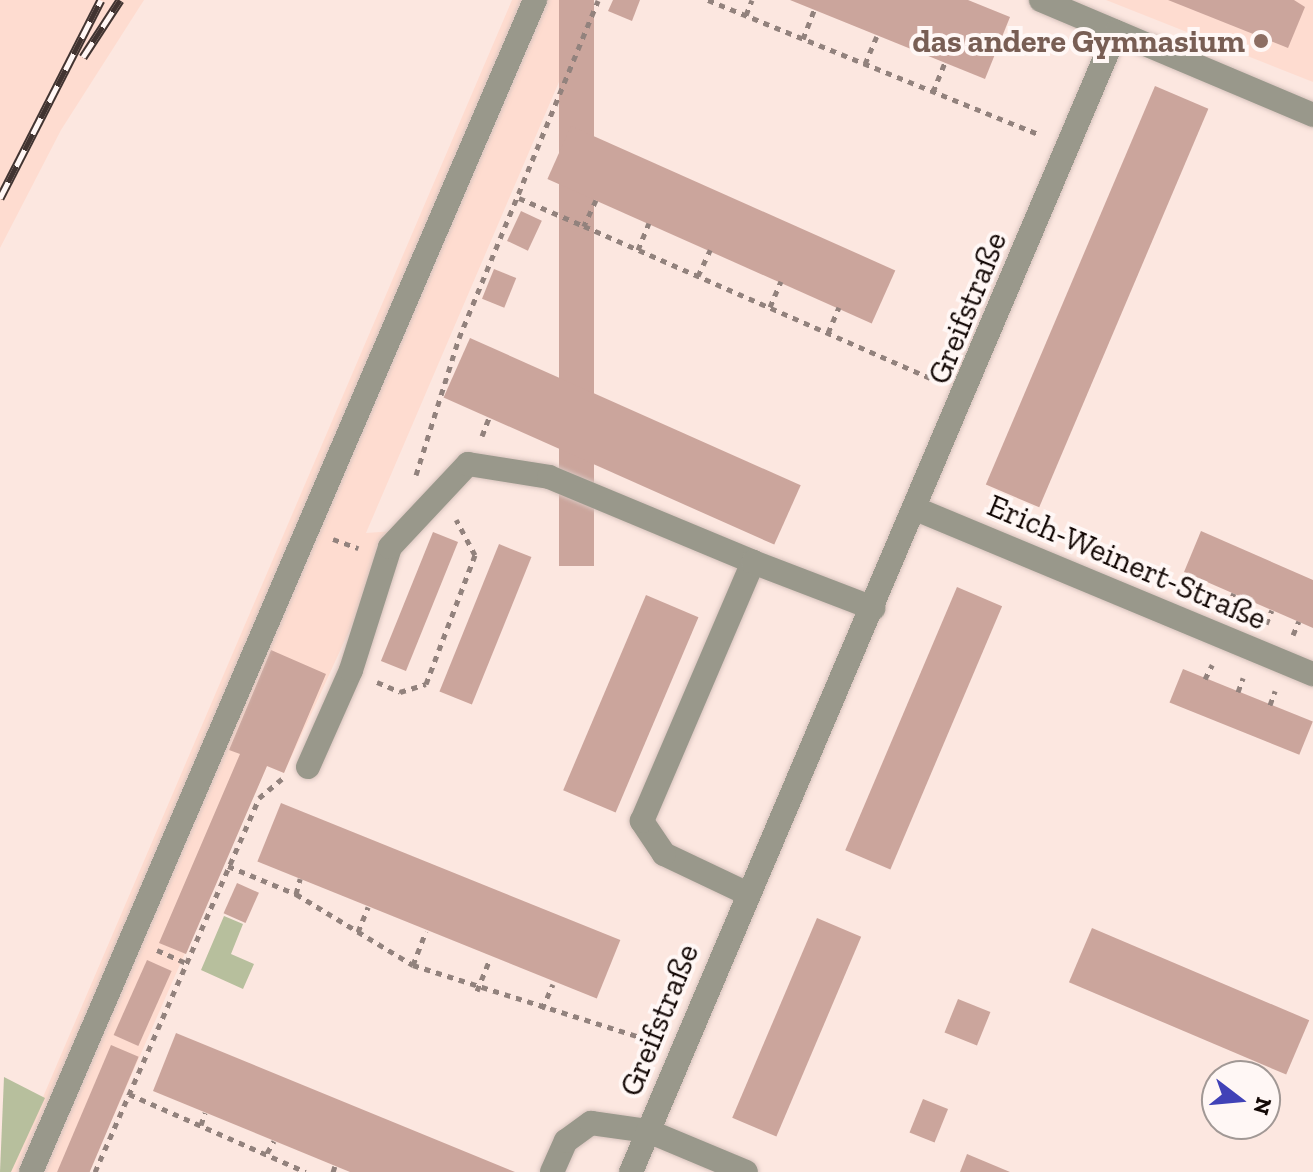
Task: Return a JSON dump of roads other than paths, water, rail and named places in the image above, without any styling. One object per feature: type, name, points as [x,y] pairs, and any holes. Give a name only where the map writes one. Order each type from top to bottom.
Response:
[{"type":"street","points":[[31,1172],[303,528],[535,0]]},
{"type":"street","points":[[1041,0],[1313,115]]},
{"type":"street","name":"Greifstraße","points":[[631,1172],[746,893],[967,394],[1116,32]]},
{"type":"street","points":[[308,767],[351,670],[385,559],[411,524],[472,463],[549,477],[873,608]]},
{"type":"street","name":"Erich-Weinert-Straße","points":[[916,509],[1313,674]]},
{"type":"street","points":[[746,893],[664,854],[642,821],[753,562]]},
{"type":"street","points":[[552,1172],[566,1141],[591,1123],[648,1131],[746,1172]]},
{"type":"railway","points":[[0,198],[101,0]]},
{"type":"railway","points":[[83,57],[120,0]]},
{"type":"place","name":"das andere Gymnasium","points":[[1261,41]]}]
